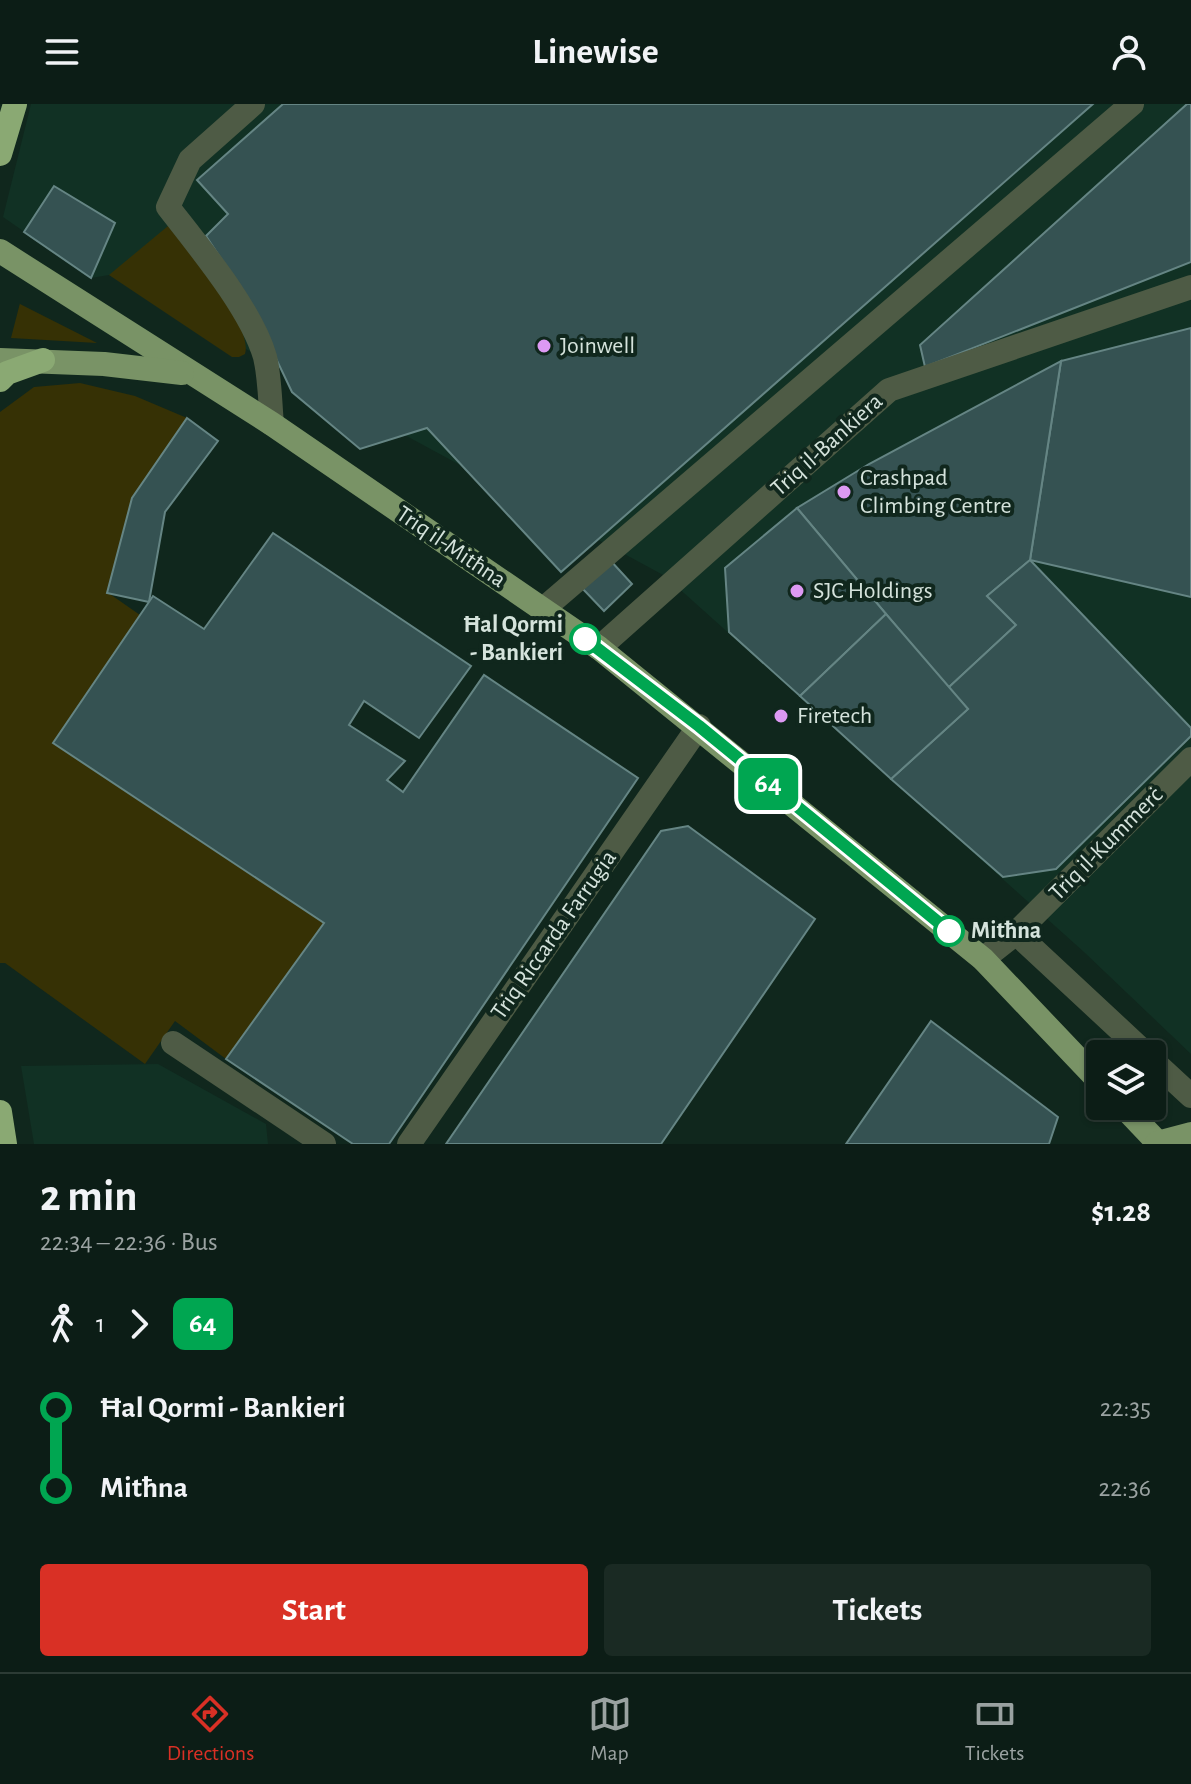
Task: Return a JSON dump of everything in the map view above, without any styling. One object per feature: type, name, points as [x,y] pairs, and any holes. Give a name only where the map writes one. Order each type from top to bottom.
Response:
[{"type":"highway","points":[[0,154],[15,104]]},
{"type":"highway","points":[[0,380],[7,373],[43,360]]},
{"type":"highway","points":[[0,1112],[5,1144]]},
{"type":"main road","name":"Triq il-Mitħna","points":[[0,252],[272,424],[599,648],[983,959],[1086,1067]]},
{"type":"main road","name":"Triq il-Mitħna","points":[[0,360],[43,360],[189,374]]},
{"type":"main road","points":[[1136,1120],[1158,1144],[1191,1134]]},
{"type":"street","points":[[253,104],[190,160],[168,207],[219,274],[246,317],[265,357],[272,424]]},
{"type":"street","points":[[542,610],[1132,104]]},
{"type":"street","name":"Triq il-Bankiera","points":[[599,648],[889,390],[1191,287]]},
{"type":"street","name":"Triq Riccarda Farrugia","points":[[409,1144],[699,726]]},
{"type":"street","name":"Triq il-Kummerċ","points":[[983,959],[1016,933],[1191,759]]},
{"type":"street","points":[[1016,933],[1131,1040]]},
{"type":"street","points":[[173,1043],[324,1144]]},
{"type":"street","points":[[1166,1073],[1191,1096]]},
{"type":"shaded area","points":[[31,104],[1191,104],[1191,1054],[1084,952],[665,576],[109,275],[91,278],[3,217]]},
{"type":"shaded area","points":[[168,226],[230,307],[245,341],[245,354],[232,357],[109,275]]},
{"type":"shaded area","points":[[20,304],[97,343],[11,338]]},
{"type":"shaded area","points":[[80,383],[135,396],[187,418],[132,498],[107,592],[140,615],[53,743],[324,923],[226,1059],[175,1021],[145,1064],[5,963],[0,963],[0,412],[34,387]]},
{"type":"shaded area","points":[[158,1064],[266,1124],[268,1144],[34,1144],[21,1066]]},
{"type":"building","name":"Joinwell","points":[[283,104],[1093,104],[561,572],[427,428],[360,449],[292,392],[248,300],[206,236],[228,214],[197,180]]},
{"type":"building","points":[[1187,104],[1191,104],[1191,262],[925,367],[920,345]]},
{"type":"building","points":[[54,186],[115,223],[91,278],[24,232]]},
{"type":"building","points":[[1191,328],[1191,597],[1030,560],[1061,361]]},
{"type":"building","points":[[1061,361],[1030,560],[987,596],[1016,625],[948,688],[797,508],[869,464]]},
{"type":"building","points":[[187,418],[218,441],[165,512],[149,602],[107,593],[132,498]]},
{"type":"building","name":"SJC Holdings","points":[[797,508],[886,614],[800,696],[729,632],[725,568]]},
{"type":"building","points":[[273,533],[471,666],[419,738],[364,701],[349,725],[405,761],[387,780],[403,792],[484,675],[638,778],[389,1144],[353,1144],[226,1059],[324,923],[53,743],[153,596],[204,629]]},
{"type":"building","points":[[610,560],[632,584],[604,611],[581,587]]},
{"type":"building","points":[[1030,560],[1191,728],[1191,736],[1056,869],[1003,877],[891,779],[968,709],[948,688],[1016,625],[987,596]]},
{"type":"building","points":[[886,614],[968,709],[891,779],[800,696]]},
{"type":"building","points":[[688,826],[815,919],[661,1144],[446,1144],[661,831]]},
{"type":"building","points":[[931,1021],[1058,1117],[1049,1144],[846,1144]]},
{"type":"bus line","name":"64","points":[[585,639],[699,726],[949,931]]},
{"type":"place","name":"Joinwell","points":[[544,346]]},
{"type":"place","name":"Crashpad Climbing Centre","points":[[844,492]]},
{"type":"place","name":"SJC Holdings","points":[[797,591]]},
{"type":"place","name":"Ħal Qormi - Bankieri","points":[[585,639]]},
{"type":"place","name":"Firetech","points":[[781,716]]},
{"type":"place","name":"Mitħna","points":[[949,931]]}]
